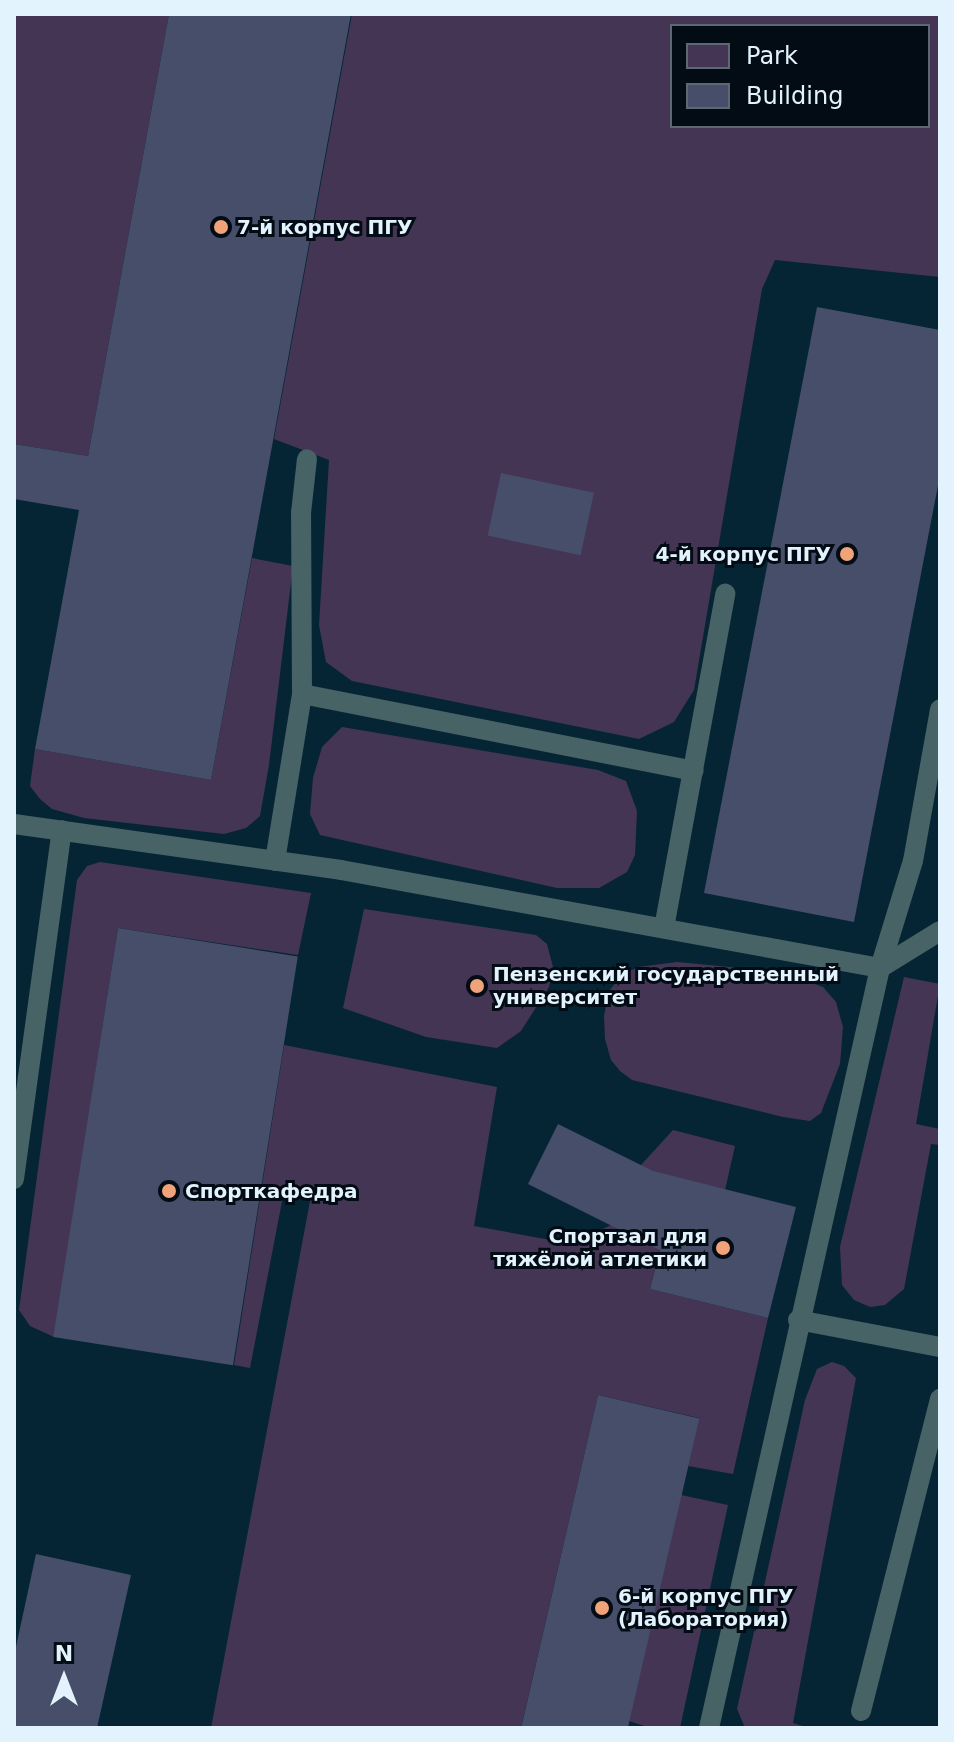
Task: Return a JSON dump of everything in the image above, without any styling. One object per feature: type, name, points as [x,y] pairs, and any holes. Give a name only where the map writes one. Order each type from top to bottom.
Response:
[{"type":"lane","points":[[275,861],[302,694],[301,513],[307,459]]},
{"type":"lane","points":[[664,928],[725,594]]},
{"type":"lane","points":[[302,694],[693,771]]},
{"type":"lane","points":[[709,1728],[798,1320],[880,968],[913,861],[940,709]]},
{"type":"lane","points":[[14,824],[275,861],[880,968],[940,931]]},
{"type":"lane","points":[[14,1179],[62,830]]},
{"type":"lane","points":[[798,1320],[940,1347]]},
{"type":"lane","points":[[861,1711],[940,1399]]},
{"type":"green space","points":[[14,14],[169,14],[88,456],[14,444]]},
{"type":"green space","points":[[352,14],[940,14],[940,277],[775,260],[762,289],[694,690],[674,722],[639,739],[352,681],[326,662],[319,625],[329,460],[274,439]]},
{"type":"green space","points":[[252,558],[293,566],[260,816],[246,828],[224,834],[84,818],[52,809],[40,799],[30,786],[35,749],[211,780]]},
{"type":"green space","points":[[342,727],[598,770],[626,781],[637,811],[635,855],[627,872],[599,888],[557,888],[320,835],[310,814],[313,778],[322,747]]},
{"type":"green space","points":[[100,862],[311,893],[298,955],[118,928],[54,1337],[30,1326],[19,1310],[77,880],[87,866]]},
{"type":"green space","points":[[364,909],[536,935],[547,944],[553,967],[549,987],[521,1031],[497,1048],[426,1037],[343,1008]]},
{"type":"green space","points":[[677,962],[781,972],[823,987],[836,1002],[843,1027],[840,1064],[821,1113],[810,1121],[783,1117],[632,1080],[620,1071],[611,1060],[605,1039],[604,1016],[609,991],[623,974],[638,967]]},
{"type":"green space","points":[[904,977],[940,984],[916,1124],[940,1129],[940,1145],[931,1144],[904,1289],[885,1305],[870,1307],[854,1300],[842,1285],[840,1247]]},
{"type":"green space","points":[[284,1045],[497,1087],[474,1226],[572,1244],[611,1225],[641,1165],[673,1130],[735,1146],[725,1190],[678,1178],[650,1289],[768,1318],[733,1474],[688,1466],[699,1418],[598,1395],[521,1728],[211,1728],[311,1196],[284,1191],[250,1368],[234,1365]]},
{"type":"green space","points":[[832,1362],[844,1366],[856,1378],[793,1723],[809,1728],[745,1728],[737,1709],[805,1400],[817,1369]]},
{"type":"green space","points":[[681,1495],[728,1505],[680,1728],[651,1728],[629,1721]]},
{"type":"building","name":"7-й корпус ПГУ","points":[[169,14],[351,14],[211,780],[35,749],[79,510],[14,499],[14,444],[88,456]]},
{"type":"building","name":"4-й корпус ПГУ","points":[[817,307],[940,330],[940,475],[854,922],[704,893]]},
{"type":"building","points":[[501,473],[594,493],[581,555],[488,536]]},
{"type":"building","name":"Спорткафедра","points":[[118,928],[298,956],[233,1365],[53,1337]]},
{"type":"building","points":[[558,1124],[653,1171],[796,1207],[768,1318],[650,1289],[660,1250],[528,1184]]},
{"type":"building","name":"6-й корпус ПГУ (Лаборатория)","points":[[598,1395],[699,1418],[628,1728],[521,1728]]},
{"type":"building","points":[[36,1554],[131,1575],[97,1728],[14,1728],[14,1656]]},
{"type":"place","name":"7-й корпус ПГУ","points":[[221,227]]},
{"type":"place","name":"4-й корпус ПГУ","points":[[847,554]]},
{"type":"place","name":"Пензенский государственный университет","points":[[477,986]]},
{"type":"place","name":"Спорткафедра","points":[[169,1191]]},
{"type":"place","name":"Спортзал для тяжёлой атлетики","points":[[723,1248]]},
{"type":"place","name":"6-й корпус ПГУ (Лаборатория)","points":[[602,1608]]}]
